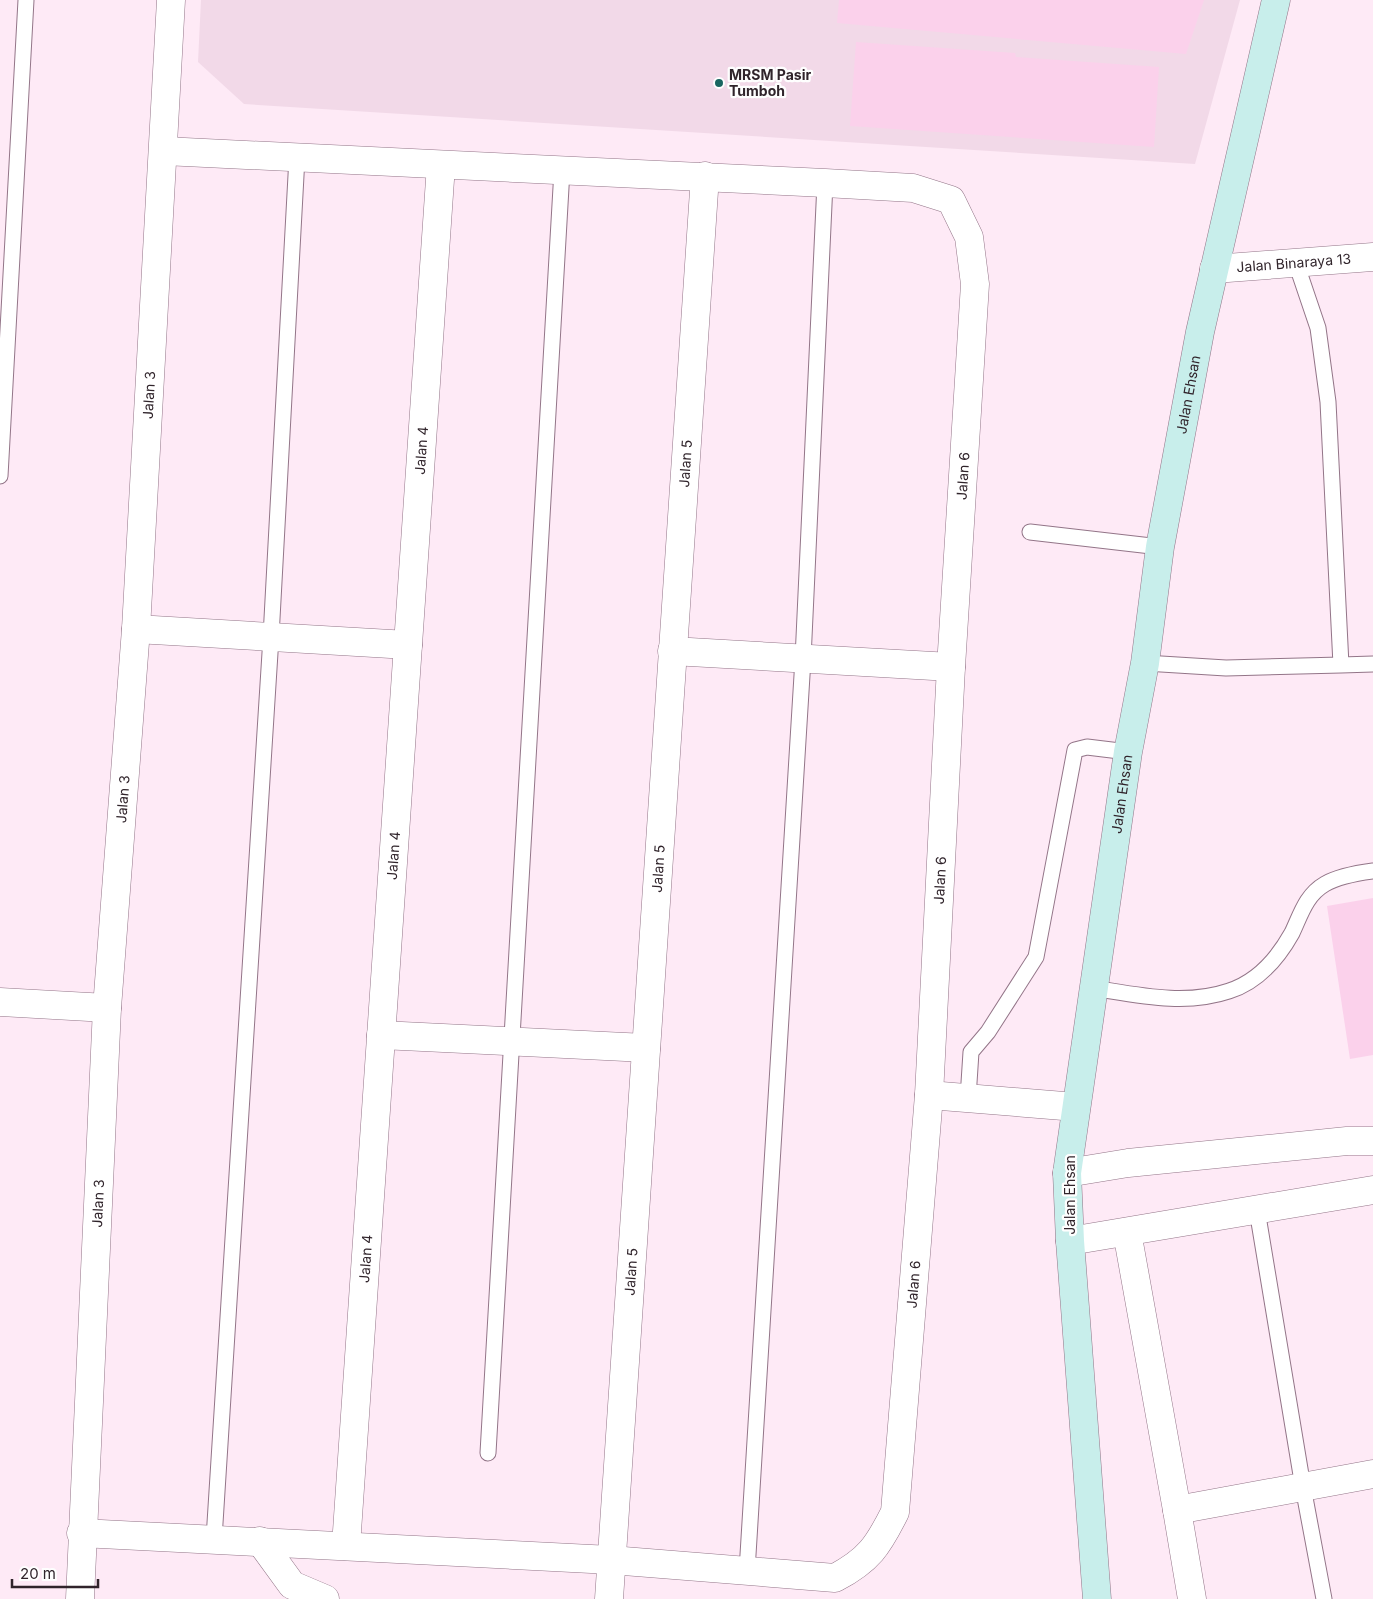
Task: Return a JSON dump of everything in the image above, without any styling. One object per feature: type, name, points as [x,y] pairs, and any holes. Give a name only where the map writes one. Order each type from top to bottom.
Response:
[{"type":"main road","name":"Jalan Ehsan","points":[[1097,1599],[1070,1241],[1067,1173],[1128,752],[1145,663],[1160,547],[1200,332],[1276,0]]},
{"type":"street","name":"Jalan 3","points":[[80,1599],[81,1533],[107,1008],[136,628],[171,0]]},
{"type":"street","name":"Jalan 6","points":[[81,1533],[611,1560],[835,1578],[858,1566],[881,1541],[895,1512],[929,1095],[951,667],[975,284],[969,237],[951,200],[913,188],[704,176],[164,151]]},
{"type":"street","name":"Jalan 4","points":[[346,1546],[441,165]]},
{"type":"street","name":"Jalan 5","points":[[609,1599],[704,176]]},
{"type":"street","name":"Jalan Binaraya 13","points":[[1214,269],[1373,257]]},
{"type":"street","points":[[136,628],[408,645]]},
{"type":"street","points":[[672,651],[951,667]]},
{"type":"street","points":[[0,1002],[107,1008]]},
{"type":"street","points":[[381,1036],[646,1048]]},
{"type":"street","points":[[929,1095],[1076,1107]]},
{"type":"street","points":[[1067,1173],[1147,1161],[1347,1141],[1373,1141]]},
{"type":"street","points":[[1070,1241],[1373,1190]]},
{"type":"street","points":[[1127,1232],[1178,1510],[1192,1599]]},
{"type":"street","points":[[1178,1510],[1373,1474]]},
{"type":"street","points":[[260,1541],[292,1585],[325,1599]]},
{"type":"lane","points":[[0,476],[26,0]]},
{"type":"lane","points":[[214,1539],[271,637],[297,158]]},
{"type":"lane","points":[[488,1452],[562,170]]},
{"type":"lane","points":[[747,1571],[803,659],[826,183]]},
{"type":"lane","points":[[1296,263],[1318,328],[1328,402],[1341,665]]},
{"type":"lane","points":[[1030,532],[1160,547]]},
{"type":"lane","points":[[1145,663],[1226,668],[1373,664]]},
{"type":"lane","points":[[968,1098],[972,1052],[988,1032],[1036,957],[1075,750],[1087,747],[1128,752]]},
{"type":"lane","points":[[1094,988],[1168,998],[1199,998],[1230,991],[1252,980],[1277,954],[1291,933],[1305,902],[1325,884],[1356,873],[1373,871]]},
{"type":"lane","points":[[1257,1210],[1303,1487],[1324,1599]]},
{"type":"shaded area","name":"MRSM Pasir Tumboh","points":[[201,0],[1240,0],[1195,164],[244,104],[198,62]]},
{"type":"shaded area","points":[[839,0],[1204,0],[1186,54],[837,23]]},
{"type":"shaded area","points":[[856,42],[1015,53],[1016,57],[1159,67],[1154,147],[850,126]]},
{"type":"shaded area","points":[[1373,898],[1373,1055],[1350,1059],[1327,906]]},
{"type":"place","name":"MRSM Pasir Tumboh","points":[[719,83]]}]
